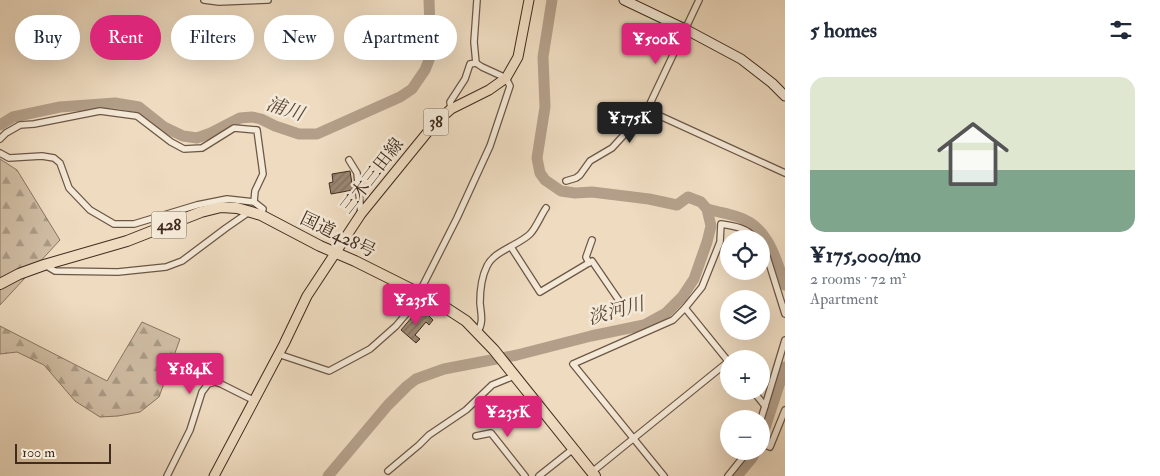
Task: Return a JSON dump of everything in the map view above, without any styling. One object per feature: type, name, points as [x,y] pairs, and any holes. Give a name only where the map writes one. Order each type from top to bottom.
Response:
[{"type":"highway","name":"国道428号","points":[[0,284],[18,274],[127,241],[201,212],[221,207],[255,209],[320,246],[420,293],[466,321],[494,350],[594,474]]},
{"type":"main road","name":"三木三田線","points":[[214,476],[307,296],[362,214],[435,123],[451,109],[489,90],[506,78],[518,57],[529,0]]},
{"type":"main road","points":[[624,0],[685,29],[741,59],[772,83],[785,96]]},
{"type":"street","points":[[204,0],[219,2],[268,0]]},
{"type":"street","points":[[476,63],[474,42],[477,0]]},
{"type":"street","points":[[566,181],[576,178],[590,161],[612,148],[647,110],[700,0]]},
{"type":"street","points":[[278,354],[329,372],[370,349],[396,326],[412,307],[490,146],[510,86],[506,78],[476,63],[470,64],[465,79],[450,102],[451,109]]},
{"type":"street","points":[[0,139],[20,125],[34,124],[100,110],[137,116],[171,142],[184,149],[202,148],[234,128],[257,130],[263,174],[255,191],[255,209]]},
{"type":"street","points":[[647,110],[785,173]]},
{"type":"street","points":[[0,153],[8,158],[42,156],[54,158],[60,163],[69,188],[90,210],[114,224],[134,224],[197,205],[227,199],[255,209]]},
{"type":"street","points":[[349,160],[356,173],[362,214]]},
{"type":"street","points":[[477,333],[482,320],[480,290],[487,266],[495,257],[530,235],[546,208]]},
{"type":"street","points":[[44,265],[55,271],[118,272],[166,267],[182,261],[255,209]]},
{"type":"street","points":[[721,230],[721,224],[738,226],[745,230]]},
{"type":"street","points":[[589,263],[586,257],[592,240]]},
{"type":"street","points":[[664,476],[573,364],[673,320],[702,287],[720,242]]},
{"type":"street","points":[[511,247],[540,292],[592,261],[620,302]]},
{"type":"street","points":[[770,266],[785,314]]},
{"type":"street","points":[[685,308],[720,350]]},
{"type":"street","points":[[764,410],[785,340]]},
{"type":"street","points":[[594,474],[634,438],[720,368]]},
{"type":"street","points":[[388,471],[429,436],[466,410],[492,384],[513,375]]},
{"type":"street","points":[[167,476],[190,430],[202,392],[208,384],[215,382],[221,384],[253,400]]},
{"type":"street","points":[[760,400],[765,406]]},
{"type":"street","points":[[770,446],[785,410]]},
{"type":"street","points":[[476,436],[491,433],[526,476]]},
{"type":"street","points":[[539,476],[573,449]]},
{"type":"street","points":[[728,476],[741,460]]},
{"type":"green space","points":[[0,159],[17,170],[60,240],[0,305]]},
{"type":"green space","points":[[142,322],[180,339],[159,397],[140,412],[100,417],[75,401],[44,365],[17,352],[0,354],[0,326],[107,381]]},
{"type":"building","points":[[350,171],[353,190],[331,194],[329,183],[333,182],[332,174]]},
{"type":"building","points":[[424,311],[433,320],[429,325],[426,322],[415,335],[420,339],[416,343],[401,330],[413,316],[417,319]]},
{"type":"waterway","name":"浦川","points":[[0,125],[13,117],[60,107],[115,103],[139,107],[164,127],[183,136],[197,138],[240,118],[252,117],[299,134],[317,134],[400,97],[412,89],[425,70],[431,55],[429,0]]},
{"type":"waterway","name":"淡河川","points":[[328,476],[388,405],[416,379],[444,369],[517,355],[644,325],[666,313],[682,297],[694,279],[711,226],[707,209],[701,202],[688,197],[677,205],[649,199],[592,192],[575,193],[561,191],[545,180],[540,173],[537,158],[545,107],[543,57],[552,0]]},
{"type":"waterway","points":[[707,209],[738,217],[748,221],[757,228],[774,254],[785,285]]},
{"type":"waterway","points":[[770,413],[785,367]]},
{"type":"waterway","points":[[737,476],[750,460]]}]
